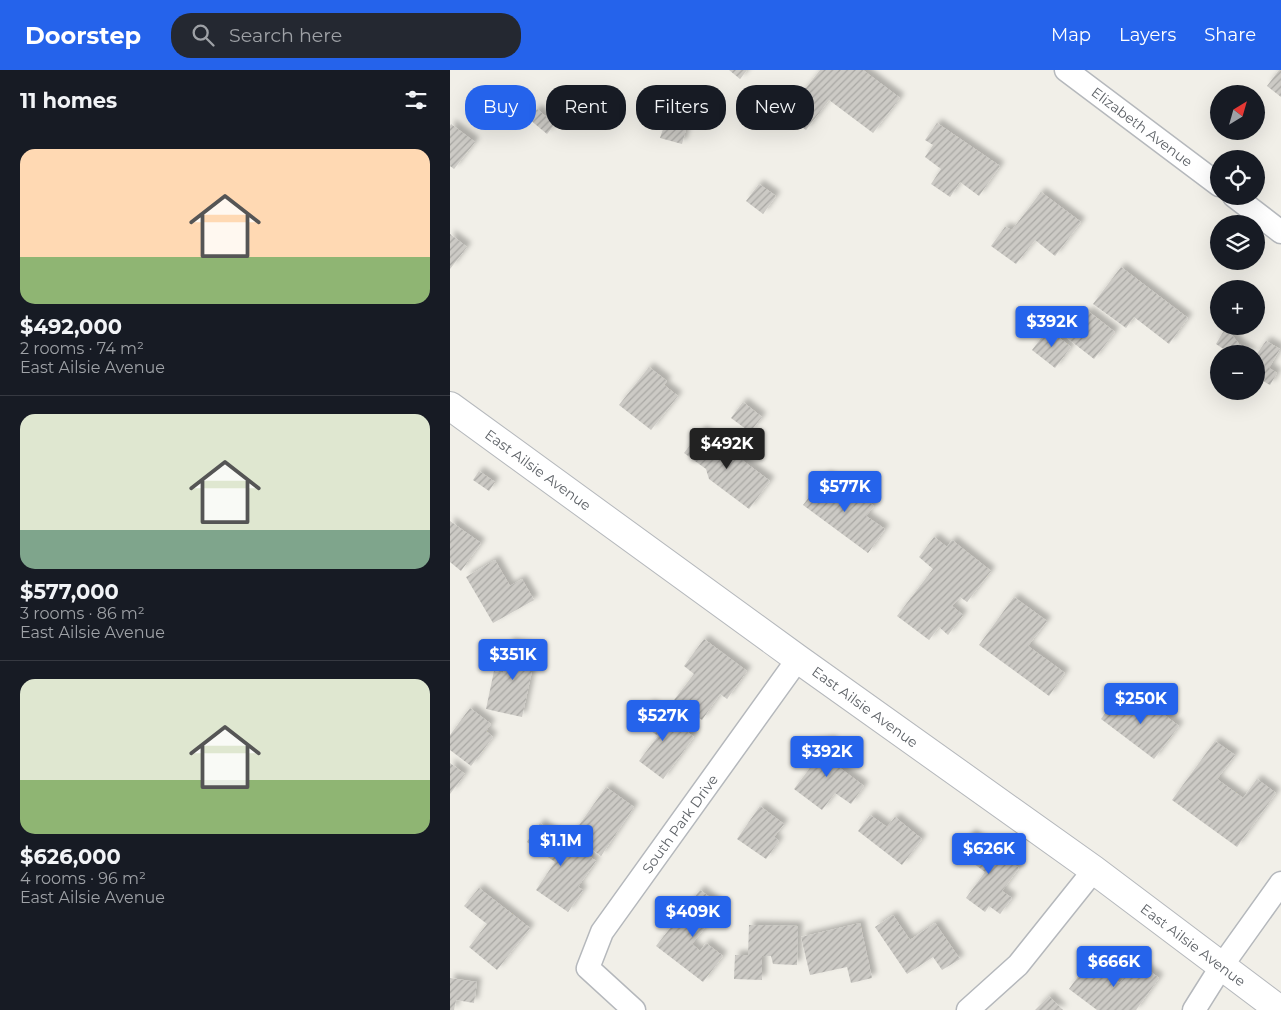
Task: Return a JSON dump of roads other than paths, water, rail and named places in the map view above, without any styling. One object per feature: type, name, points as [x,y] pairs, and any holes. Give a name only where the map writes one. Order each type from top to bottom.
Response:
[{"type":"street","name":"Elizabeth Avenue","points":[[1066,70],[1210,178]]},
{"type":"street","points":[[1246,205],[1281,232]]},
{"type":"street","name":"East Ailsie Avenue","points":[[450,406],[798,659],[1094,870],[1280,1010]]},
{"type":"street","name":"South Park Drive","points":[[634,1010],[588,968],[602,932],[798,659]]},
{"type":"street","points":[[968,1010],[1018,965],[1094,870]]},
{"type":"street","points":[[1194,1010],[1221,967],[1281,883]]}]
